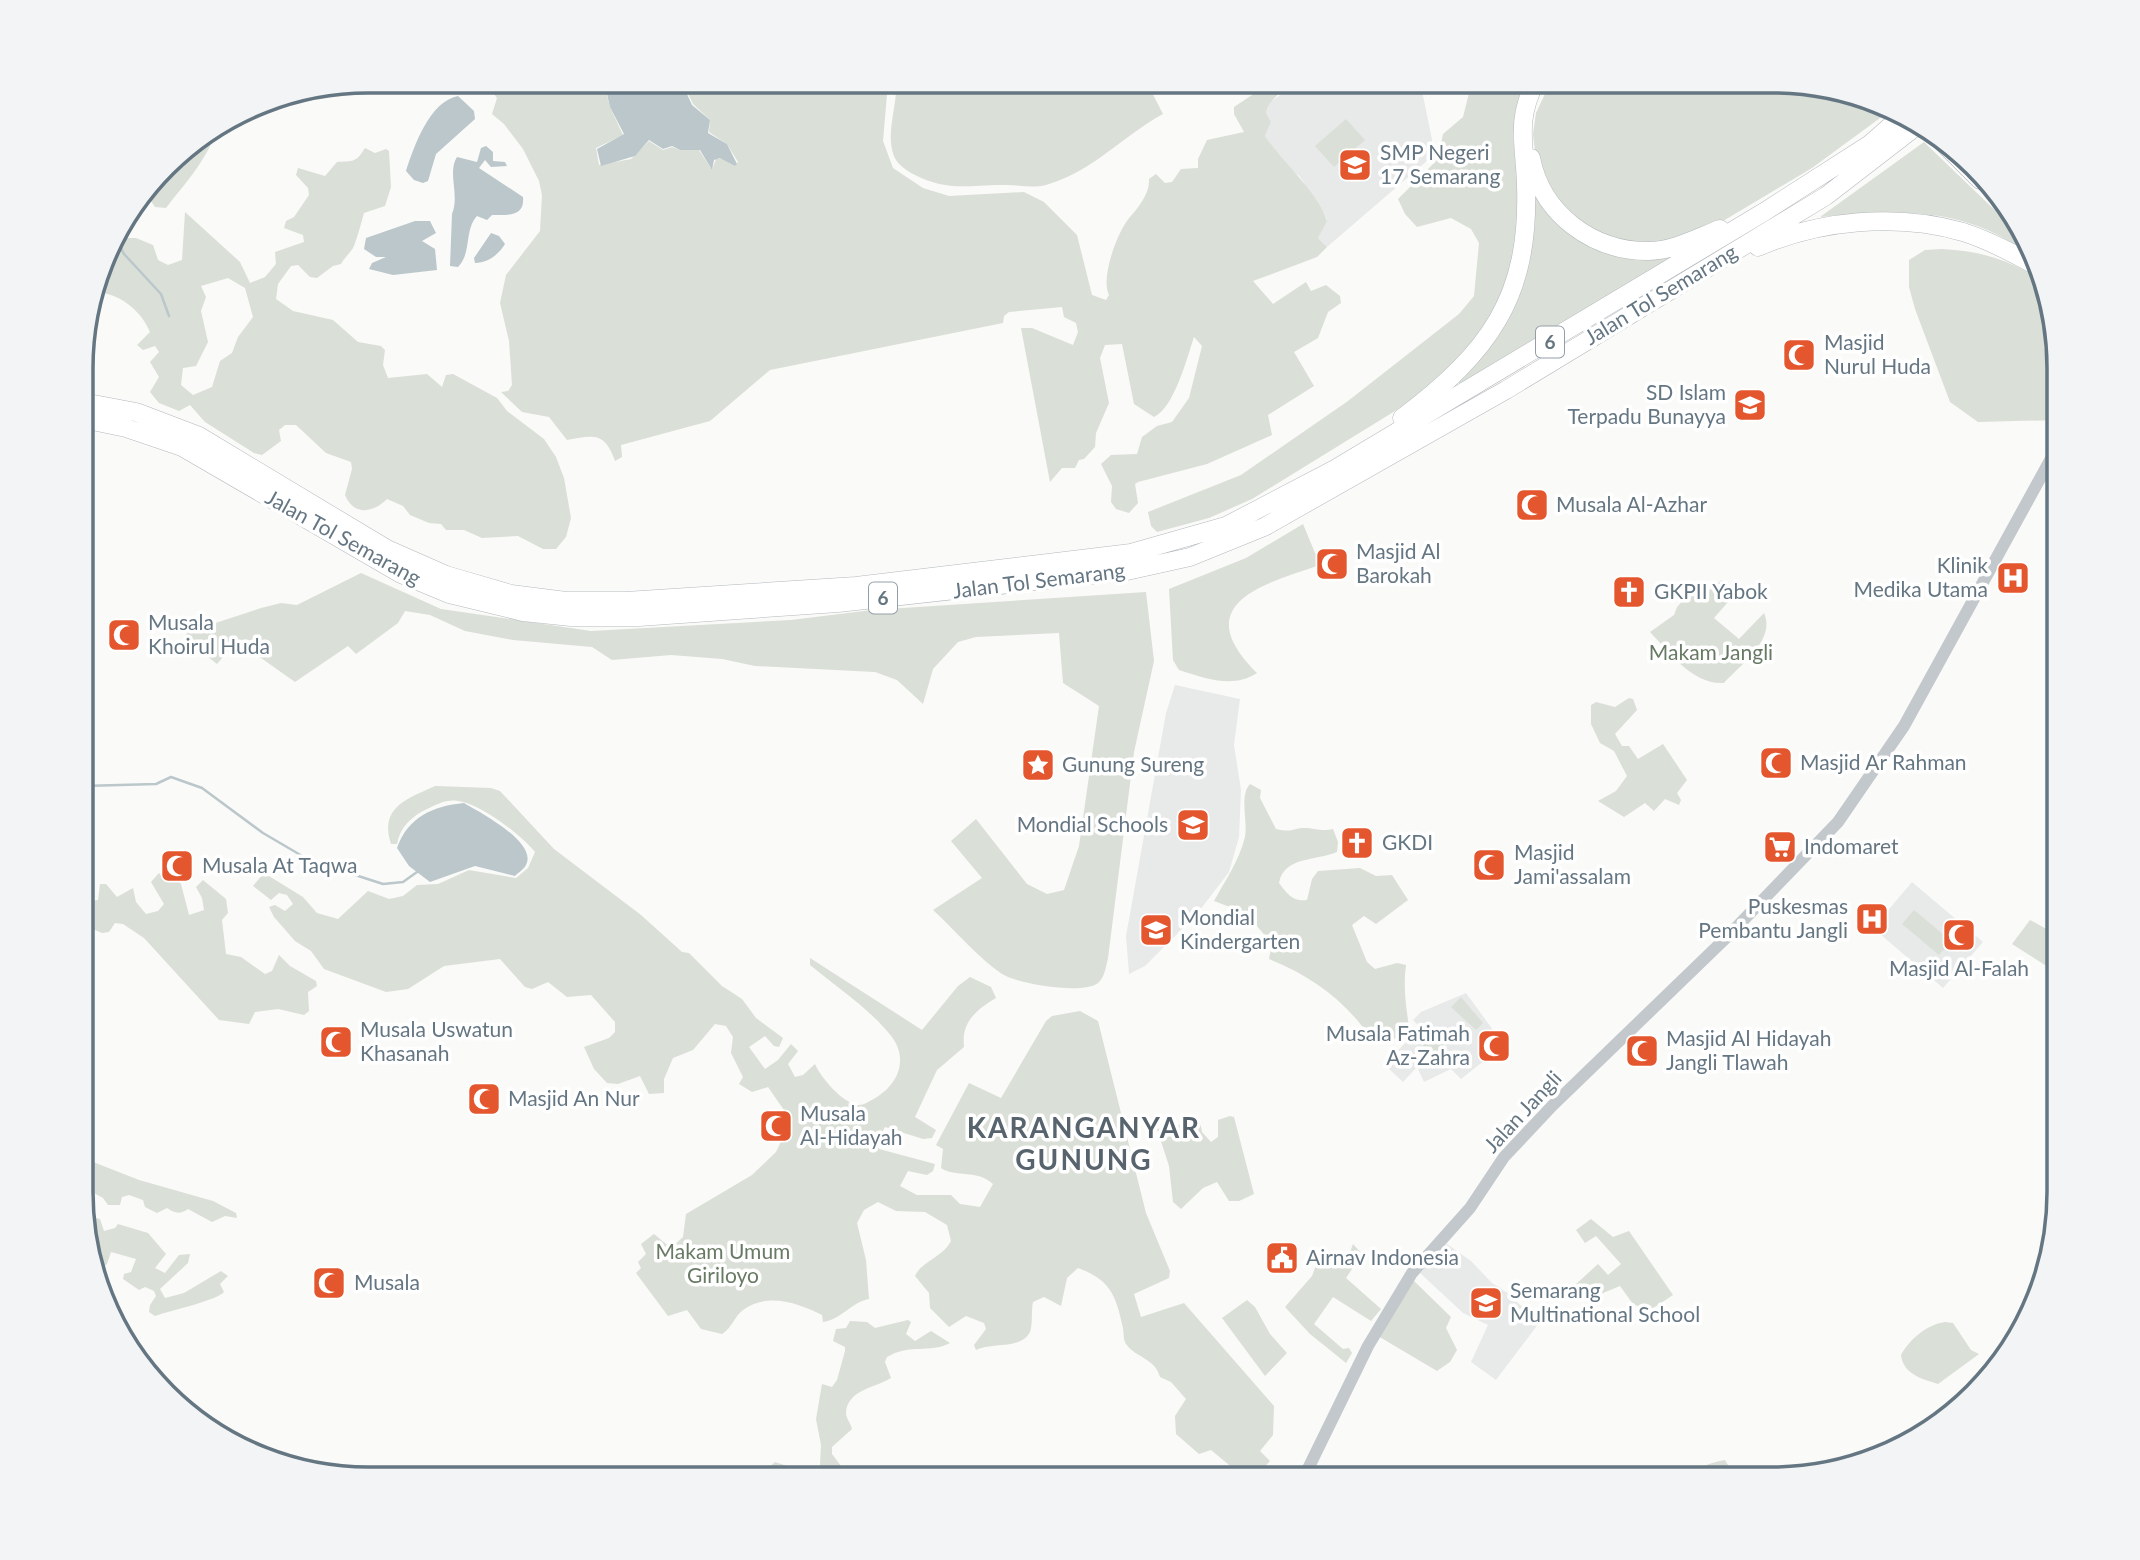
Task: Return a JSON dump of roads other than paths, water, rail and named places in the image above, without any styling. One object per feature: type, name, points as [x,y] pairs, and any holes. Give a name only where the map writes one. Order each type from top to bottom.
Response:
[{"type":"highway","name":"6","points":[[1335,469],[1451,377],[1479,348],[1499,320],[1520,268],[1527,237],[1526,178],[1520,134],[1524,109],[1531,93]]},
{"type":"highway","name":"6","points":[[1541,93],[1532,112],[1529,134],[1532,162],[1546,197],[1574,228],[1619,248],[1649,251],[1675,247],[1764,212]]},
{"type":"highway","name":"Jalan Tol Semarang","points":[[93,404],[136,412],[199,436],[415,562],[510,594],[566,601],[625,601],[856,586],[1131,553],[1226,526],[1335,469],[1764,212],[1870,144],[1895,122]]},
{"type":"highway","name":"Jalan Tol Semarang","points":[[93,421],[126,428],[182,447],[388,568],[449,594],[505,609],[545,615],[605,618],[838,603],[1127,571],[1190,557],[1237,540],[1506,390],[1826,195],[1911,130]]},
{"type":"highway","name":"6","points":[[1658,297],[1774,240],[1837,224],[1887,222],[1963,232],[2025,260]]},
{"type":"street","name":"Jalan Jangli","points":[[1309,1467],[1368,1346],[1412,1273],[1470,1208],[1504,1157],[1552,1106],[1729,935],[1838,822],[1904,726],[2047,466]]},
{"type":"waterway","points":[[120,247],[161,294],[169,316]]},
{"type":"waterway","points":[[93,786],[156,784],[171,777],[202,788],[263,833],[309,860],[383,884],[403,882],[417,872]]},
{"type":"place","name":"SMP Negeri 17 Semarang","points":[[1355,165]]},
{"type":"place","name":"Masjid Nurul Huda","points":[[1799,355]]},
{"type":"place","name":"SD Islam Terpadu Bunayya","points":[[1750,405]]},
{"type":"place","name":"Musala Al-Azhar","points":[[1532,505]]},
{"type":"place","name":"Masjid Al Barokah","points":[[1332,564]]},
{"type":"place","name":"Klinik Medika Utama","points":[[2013,578]]},
{"type":"place","name":"GKPII Yabok","points":[[1629,592]]},
{"type":"place","name":"Musala Khoirul Huda","points":[[124,635]]},
{"type":"place","name":"Masjid Ar Rahman","points":[[1776,763]]},
{"type":"place","name":"Gunung Sureng","points":[[1038,765]]},
{"type":"place","name":"Mondial Schools","points":[[1193,825]]},
{"type":"place","name":"GKDI","points":[[1357,843]]},
{"type":"place","name":"Indomaret","points":[[1780,847]]},
{"type":"place","name":"Masjid Jami'assalam","points":[[1489,865]]},
{"type":"place","name":"Musala At Taqwa","points":[[177,866]]},
{"type":"place","name":"Puskesmas Pembantu Jangli","points":[[1872,919]]},
{"type":"place","name":"Mondial Kindergarten","points":[[1156,930]]},
{"type":"place","name":"Masjid Al-Falah","points":[[1959,935]]},
{"type":"place","name":"Musala Uswatun Khasanah","points":[[336,1042]]},
{"type":"place","name":"Musala Fatimah Az-Zahra","points":[[1494,1046]]},
{"type":"place","name":"Masjid Al Hidayah Jangli Tlawah","points":[[1642,1051]]},
{"type":"place","name":"Masjid An Nur","points":[[484,1099]]},
{"type":"place","name":"Musala Al-Hidayah","points":[[776,1126]]},
{"type":"place","name":"Airnav Indonesia","points":[[1282,1258]]},
{"type":"place","name":"Musala","points":[[329,1283]]},
{"type":"place","name":"Semarang Multinational School","points":[[1486,1303]]},
{"type":"district","name":"KARANGANYAR GUNUNG","points":[[1084,1144]]},
{"type":"park label","name":"Makam Jangli","points":[[1711,653]]},
{"type":"park label","name":"Makam Umum Giriloyo","points":[[723,1264]]}]
